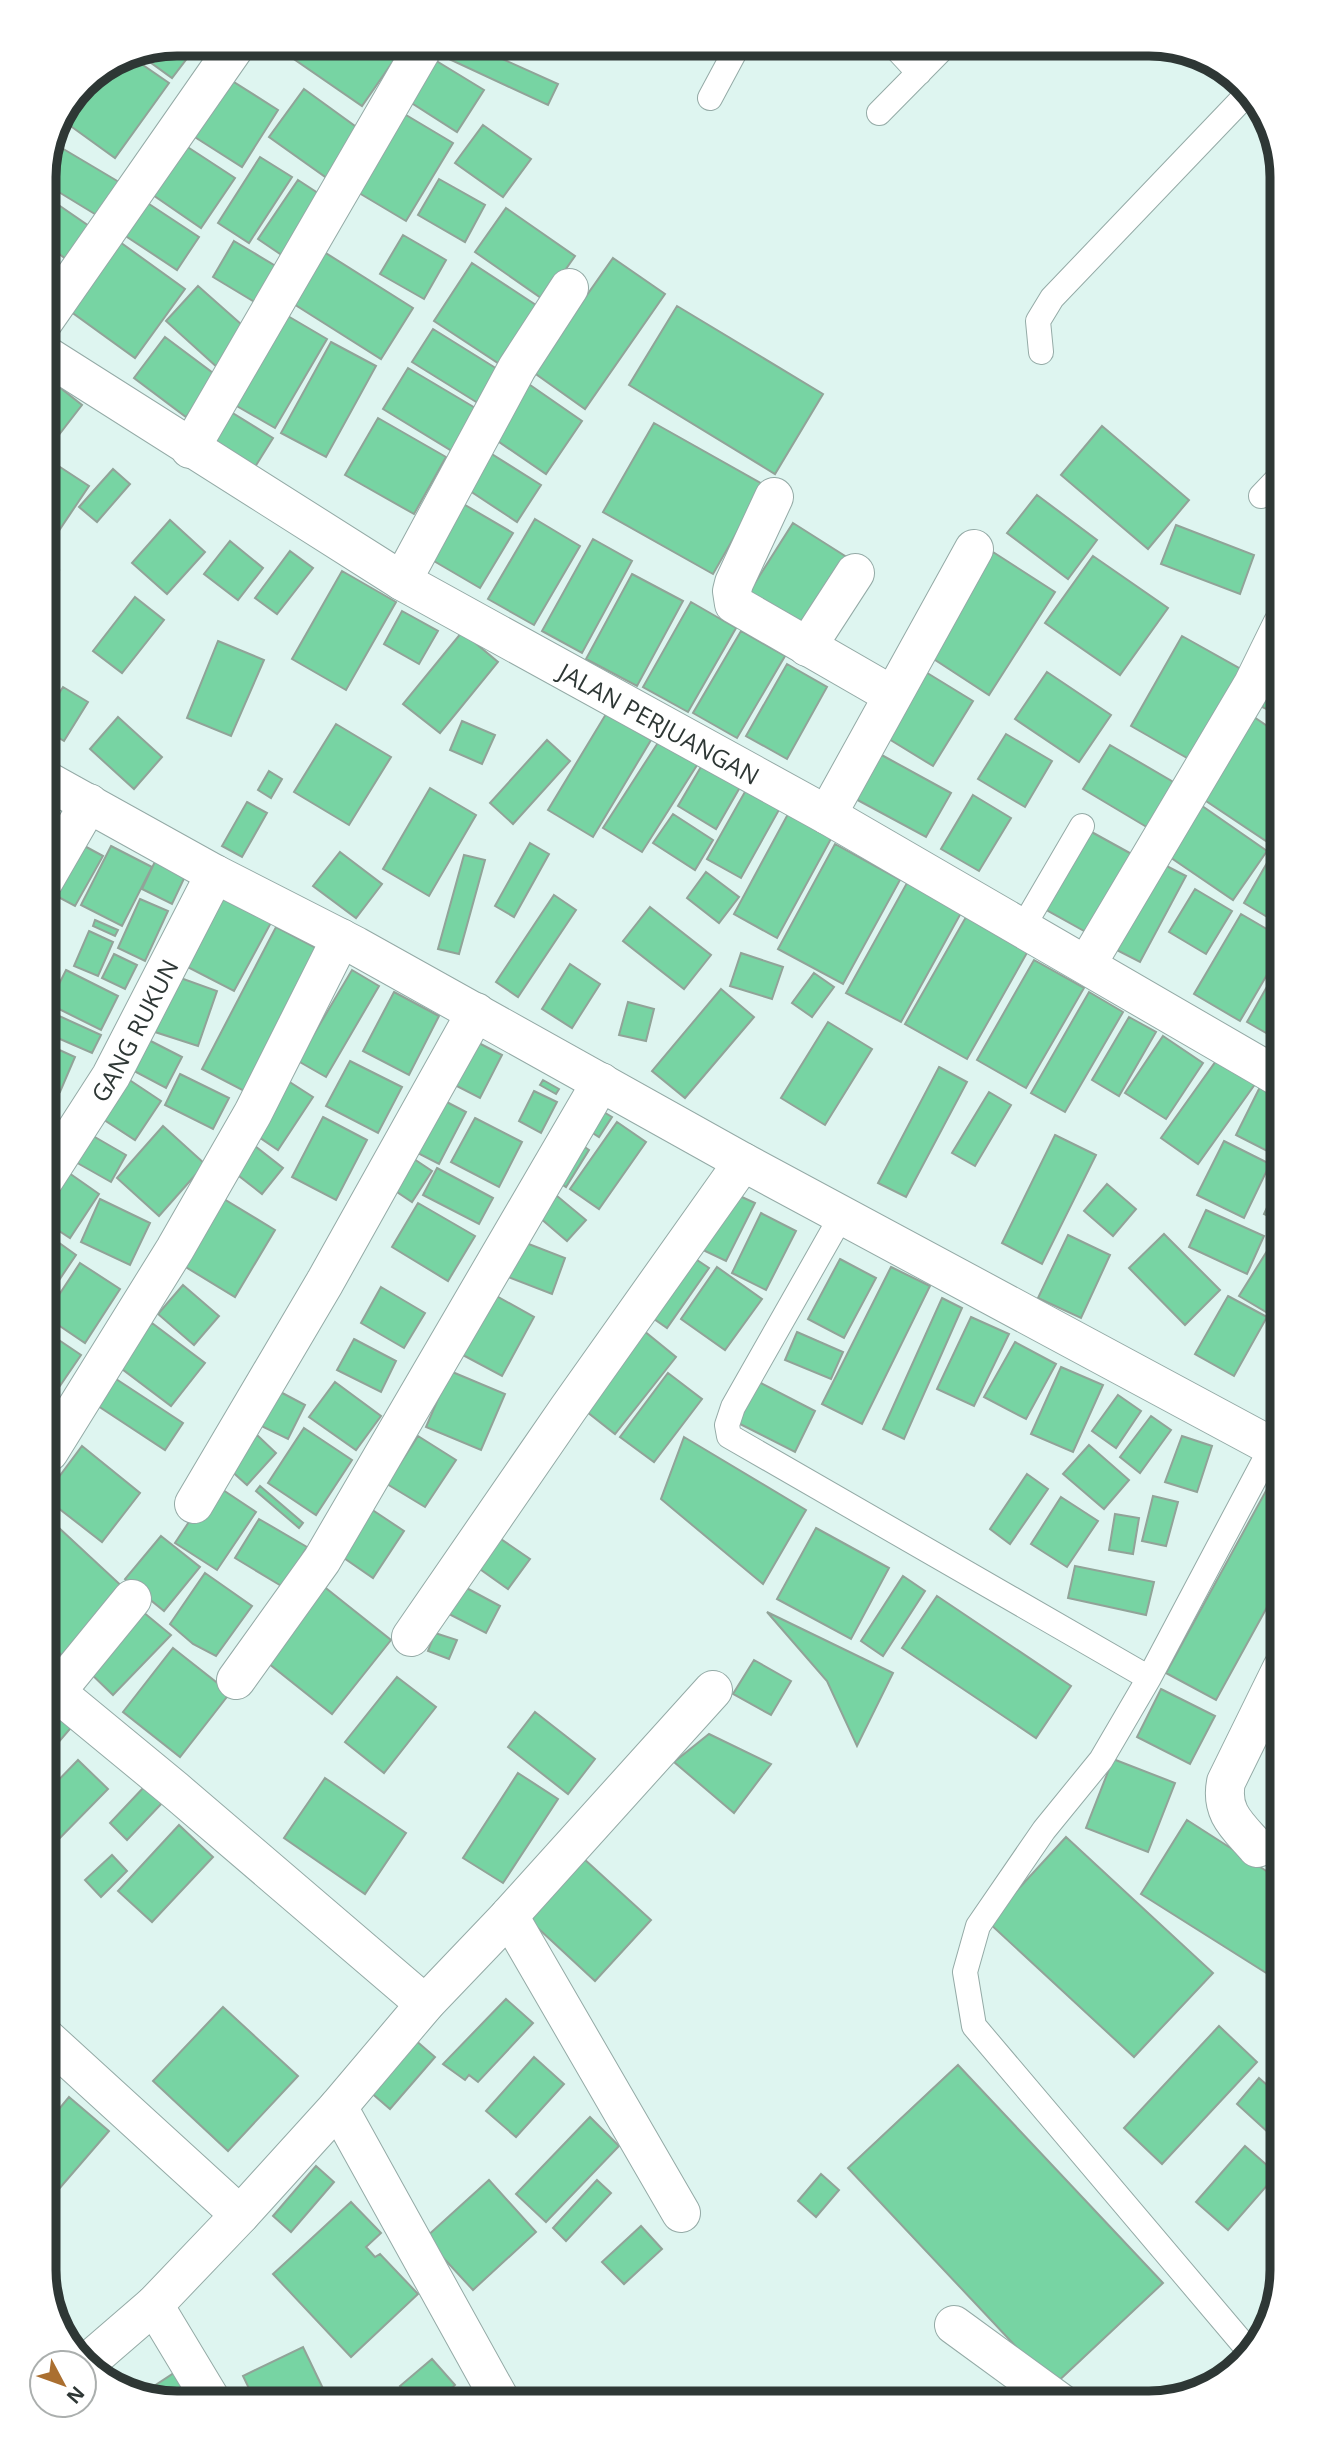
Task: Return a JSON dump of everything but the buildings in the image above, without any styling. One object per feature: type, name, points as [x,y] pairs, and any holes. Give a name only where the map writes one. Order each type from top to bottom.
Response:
[{"type":"street","points":[[56,304],[229,56]]},
{"type":"street","points":[[190,449],[418,56]]},
{"type":"street","points":[[402,581],[517,368],[569,288]]},
{"type":"street","name":"JALAN PERJUANGAN","points":[[56,362],[402,581],[827,815],[1270,1072]]},
{"type":"street","points":[[774,496],[734,583],[732,598],[738,607],[892,695]]},
{"type":"street","points":[[827,815],[974,549]]},
{"type":"street","points":[[807,647],[855,573]]},
{"type":"street","points":[[1087,964],[1253,684],[1270,649]]},
{"type":"street","points":[[56,785],[215,874],[341,938],[743,1162],[1270,1445]]},
{"type":"street","points":[[56,860],[89,803]]},
{"type":"street","name":"GANG RUKUN","points":[[56,1161],[111,1076],[215,874]]},
{"type":"street","points":[[56,1441],[175,1249],[253,1114],[341,938]]},
{"type":"street","points":[[194,1504],[325,1282],[476,1013]]},
{"type":"street","points":[[236,1679],[322,1560],[601,1082]]},
{"type":"street","points":[[411,1637],[743,1162]]},
{"type":"street","points":[[56,1681],[132,1599]]},
{"type":"street","points":[[98,2353],[154,2305],[240,2215],[338,2107],[425,2004],[509,1916],[713,1690]]},
{"type":"street","points":[[56,1692],[425,2004]]},
{"type":"street","points":[[1257,1849],[1227,1811],[1224,1796],[1226,1782],[1270,1692]]},
{"type":"street","points":[[509,1916],[681,2213]]},
{"type":"street","points":[[56,2047],[240,2215]]},
{"type":"street","points":[[338,2107],[495,2391]]},
{"type":"street","points":[[154,2305],[206,2391]]},
{"type":"street","points":[[954,2325],[1045,2391]]},
{"type":"lane","points":[[710,98],[733,56]]},
{"type":"lane","points":[[903,56],[919,73]]},
{"type":"lane","points":[[879,114],[935,56]]},
{"type":"lane","points":[[1041,352],[1038,321],[1052,298],[1242,100]]},
{"type":"lane","points":[[1261,496],[1270,487]]},
{"type":"lane","points":[[1023,928],[1082,826]]},
{"type":"lane","points":[[842,1215],[733,1407],[727,1425],[729,1436],[1149,1678]]},
{"type":"lane","points":[[1244,2345],[974,2026],[965,1972],[978,1926],[1044,1830],[1101,1760],[1270,1462]]}]
